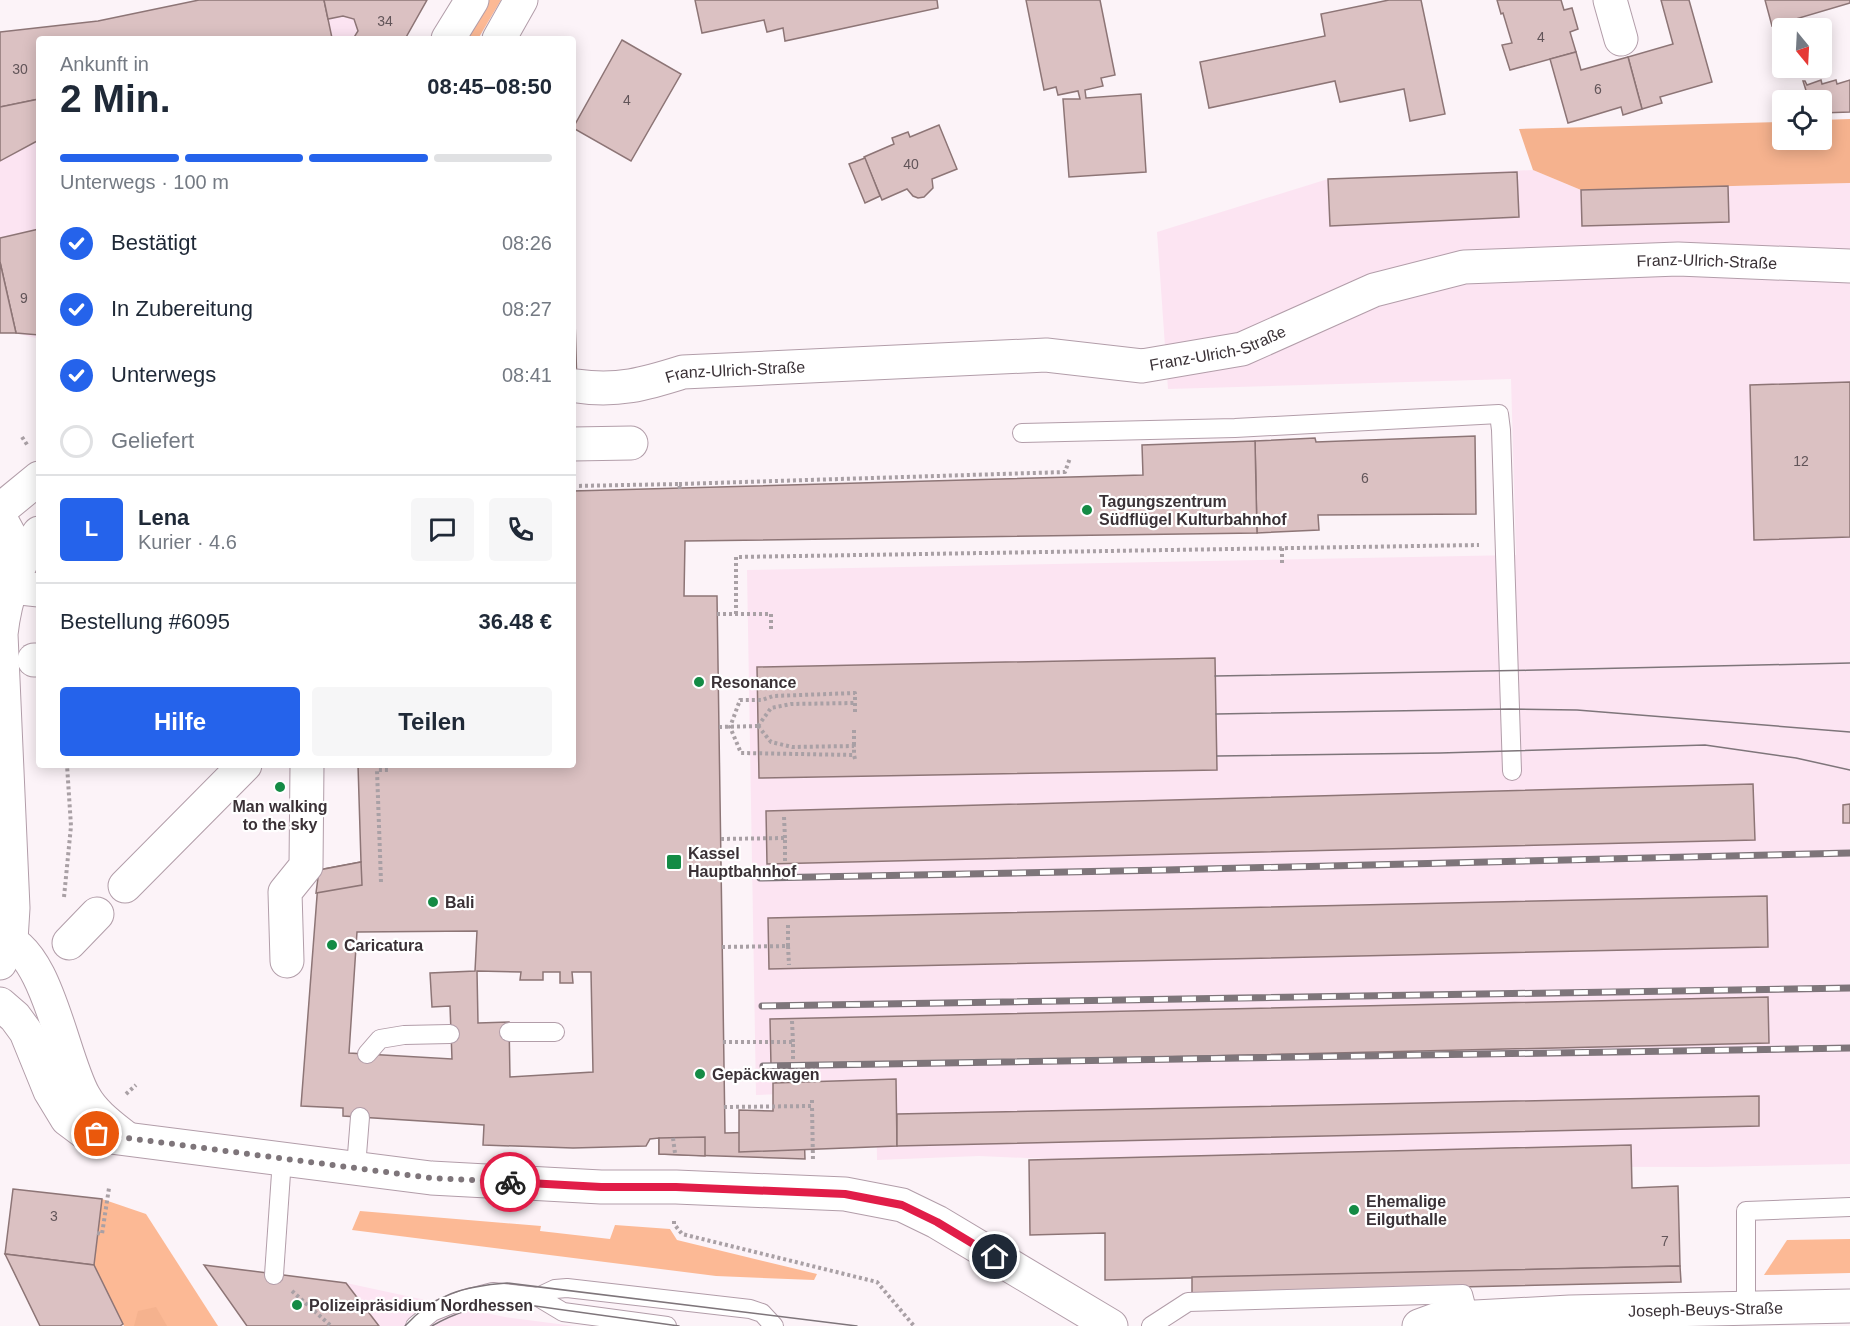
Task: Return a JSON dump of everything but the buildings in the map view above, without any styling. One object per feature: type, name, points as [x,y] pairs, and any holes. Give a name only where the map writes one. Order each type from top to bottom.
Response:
[{"type":"street","points":[[450,36],[472,0]]},
{"type":"street","points":[[501,36],[522,0]]},
{"type":"street","points":[[1610,0],[1621,39]]},
{"type":"street","name":"Franz-Ulrich-Straße","points":[[577,386],[594,388],[639,386],[683,372],[1046,355],[1142,366],[1242,349],[1374,290],[1464,267],[1678,259],[1850,266]]},
{"type":"street","points":[[576,444],[631,443]]},
{"type":"street","points":[[0,510],[36,481]]},
{"type":"street","points":[[0,518],[12,540],[17,588]]},
{"type":"street","points":[[36,538],[27,552],[17,588],[4,608],[2,634],[13,908],[4,947],[27,955],[47,995],[75,1077],[85,1098],[103,1119],[126,1138]]},
{"type":"street","points":[[125,886],[242,768]]},
{"type":"street","points":[[288,961],[285,892],[306,866],[307,768]]},
{"type":"street","points":[[69,943],[97,914]]},
{"type":"street","points":[[0,1004],[15,1017],[26,1032],[50,1091],[67,1119],[87,1134],[431,1178],[601,1187],[676,1187],[845,1194],[902,1205],[937,1222],[1111,1326]]},
{"type":"street","name":"Joseph-Beuys-Straße","points":[[1419,1326],[1438,1319],[1570,1312],[1850,1306]]},
{"type":"lane","points":[[1022,433],[1235,428],[1499,414],[1506,544],[1512,771]]},
{"type":"lane","points":[[509,1032],[555,1032]]},
{"type":"lane","points":[[367,1054],[380,1039],[404,1035],[450,1034]]},
{"type":"lane","points":[[356,1167],[360,1117]]},
{"type":"lane","points":[[274,1275],[282,1159]]},
{"type":"lane","points":[[1746,1308],[1746,1211],[1850,1207]]},
{"type":"lane","points":[[538,1297],[555,1289],[567,1288],[750,1309],[762,1313],[774,1326]]},
{"type":"lane","points":[[415,1326],[432,1312],[462,1300],[493,1292],[538,1297],[563,1312],[667,1326]]},
{"type":"lane","points":[[1151,1326],[1188,1302],[1463,1294],[1469,1317]]},
{"type":"path","points":[[576,486],[679,486],[1065,472],[1080,432]]},
{"type":"path","points":[[22,437],[28,446]]},
{"type":"path","points":[[736,614],[736,557],[1506,544]]},
{"type":"path","points":[[1282,548],[1282,564]]},
{"type":"path","points":[[717,615],[771,614],[771,632]]},
{"type":"path","points":[[854,730],[855,757],[741,753],[730,727],[740,700],[762,700],[773,696],[855,692],[855,715]]},
{"type":"path","points":[[758,726],[771,708],[791,704],[855,703]]},
{"type":"path","points":[[719,727],[758,726]]},
{"type":"path","points":[[758,726],[771,742],[792,747],[854,746]]},
{"type":"path","points":[[63,908],[71,826],[67,768]]},
{"type":"path","points":[[381,882],[377,770],[388,770]]},
{"type":"path","points":[[784,818],[785,861]]},
{"type":"path","points":[[721,839],[785,838]]},
{"type":"path","points":[[788,924],[789,964]]},
{"type":"path","points":[[722,946],[788,946]]},
{"type":"path","points":[[792,1021],[793,1061]]},
{"type":"path","points":[[723,1042],[793,1042]]},
{"type":"path","points":[[812,1100],[813,1164]]},
{"type":"path","points":[[724,1107],[812,1106]]},
{"type":"path","points":[[673,1138],[673,1148]]},
{"type":"path","points":[[97,1233],[102,1234],[109,1188]]},
{"type":"path","points":[[682,1234],[877,1282],[914,1326]]},
{"type":"path","points":[[274,1275],[331,1326]]},
{"type":"shaded area","points":[[427,0],[407,36],[331,36],[328,19]]},
{"type":"shaded area","points":[[486,0],[501,0],[480,36],[465,36]]},
{"type":"shaded area","points":[[1850,119],[1850,183],[1581,190],[1533,170],[1519,129],[1772,122],[1772,150],[1832,150],[1832,120]]},
{"type":"shaded area","points":[[36,142],[36,338],[16,333],[0,262],[0,161]]},
{"type":"shaded area","points":[[1533,170],[1581,190],[1850,183],[1850,1164],[1707,1167],[1212,1166],[979,1156],[877,1160],[876,1090],[756,1095],[747,570],[1516,555],[1511,379],[1168,389],[1157,232],[1328,179]]},
{"type":"shaded area","points":[[102,1199],[146,1214],[218,1326],[124,1326],[94,1265]]},
{"type":"shaded area","points":[[360,1211],[541,1226],[540,1231],[610,1239],[615,1225],[670,1229],[677,1240],[817,1274],[814,1280],[716,1276],[352,1230]]},
{"type":"shaded area","points":[[1850,1239],[1850,1273],[1764,1275],[1787,1240]]},
{"type":"shaded area","name":"Polizeipräsidium Nordhessen","points":[[204,1265],[346,1283],[505,1317],[574,1326],[247,1326]]},
{"type":"shaded area","points":[[156,1307],[167,1326],[134,1326],[138,1311]]},
{"type":"tram line","points":[[1215,676],[1850,663]]},
{"type":"tram line","points":[[1216,714],[1577,710],[1850,732]]},
{"type":"tram line","points":[[1217,756],[1440,753],[1705,745],[1796,758],[1850,770]]},
{"type":"tram line","points":[[405,1326],[427,1306],[439,1299],[464,1289],[507,1283],[857,1326]]},
{"type":"tram line","points":[[432,1326],[468,1310],[507,1302],[679,1326]]},
{"type":"railway","points":[[760,878],[1850,853]]},
{"type":"railway","points":[[762,1006],[1850,988]]},
{"type":"railway","points":[[763,1066],[1850,1048]]},
{"type":"way so far","points":[[97,1134],[431,1178],[510,1182]]},
{"type":"place","name":"Tagungszentrum Südflügel Kulturbahnhof","points":[[1087,510]]},
{"type":"place","name":"Resonance","points":[[699,682]]},
{"type":"place","name":"Man walking to the sky","points":[[280,787]]},
{"type":"place","name":"Kassel Hauptbahnhof","points":[[674,862]]},
{"type":"place","name":"Bali","points":[[433,902]]},
{"type":"place","name":"Caricatura","points":[[332,945]]},
{"type":"place","name":"Gepäckwagen","points":[[700,1074]]},
{"type":"place","name":"Ehemalige Eilguthalle","points":[[1354,1210]]},
{"type":"place","name":"Polizeipräsidium Nordhessen","points":[[297,1305]]},
{"type":"route","points":[[510,1182],[845,1194],[902,1205],[937,1222],[995,1257]]}]
